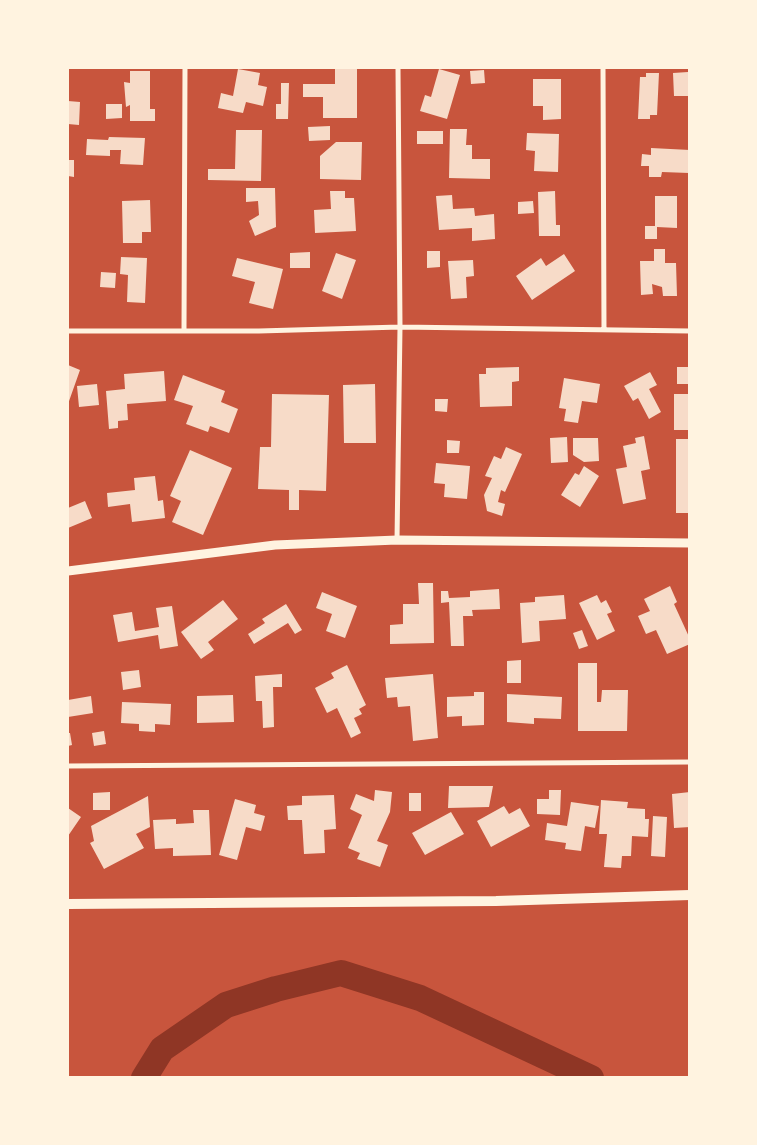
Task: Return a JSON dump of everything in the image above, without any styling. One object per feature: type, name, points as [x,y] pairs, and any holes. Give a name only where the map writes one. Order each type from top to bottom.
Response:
[{"type":"main road","points":[[68,904],[496,901],[690,895]]},
{"type":"street","points":[[184,329],[185,68]]},
{"type":"street","points":[[397,540],[400,327],[398,68]]},
{"type":"street","points":[[603,68],[604,330]]},
{"type":"street","points":[[68,331],[184,329],[259,331],[400,327],[690,331]]},
{"type":"street","points":[[68,571],[274,545],[397,540],[690,543]]},
{"type":"street","points":[[68,766],[690,762]]},
{"type":"building","points":[[335,68],[357,68],[357,118],[323,118],[323,97],[303,97],[303,84],[335,84]]},
{"type":"building","points":[[238,69],[260,73],[258,85],[267,87],[263,106],[246,102],[243,113],[218,108],[221,93],[233,96]]},
{"type":"building","points":[[439,69],[460,75],[447,119],[420,111],[425,95],[431,97]]},
{"type":"building","points":[[484,70],[485,83],[471,84],[470,71]]},
{"type":"building","points":[[130,71],[150,71],[150,109],[155,109],[155,121],[130,121],[130,105],[126,107],[124,82],[130,83]]},
{"type":"building","points":[[688,72],[690,96],[674,96],[673,73]]},
{"type":"building","points":[[646,73],[659,73],[657,115],[650,115],[650,119],[638,119],[640,77],[646,77]]},
{"type":"building","points":[[533,79],[561,79],[561,119],[543,120],[543,106],[533,106]]},
{"type":"building","points":[[281,83],[289,83],[288,119],[276,119],[276,104],[281,104]]},
{"type":"building","points":[[68,101],[80,102],[79,125],[68,124]]},
{"type":"building","points":[[106,104],[122,104],[122,118],[106,119]]},
{"type":"building","points":[[330,126],[330,140],[309,141],[308,127]]},
{"type":"building","points":[[450,129],[467,129],[466,145],[472,145],[472,159],[490,159],[490,179],[449,178]]},
{"type":"building","points":[[236,130],[262,130],[261,181],[208,180],[208,169],[235,169]]},
{"type":"building","points":[[417,131],[443,131],[443,144],[417,144]]},
{"type":"building","points":[[527,133],[559,134],[558,172],[534,171],[535,151],[526,150]]},
{"type":"building","points":[[109,137],[145,138],[143,165],[120,164],[121,150],[110,150],[110,156],[86,155],[87,139],[108,140]]},
{"type":"building","points":[[336,142],[362,142],[361,180],[320,179],[320,156]]},
{"type":"building","points":[[651,148],[690,150],[689,173],[662,172],[661,177],[649,177],[649,166],[641,166],[642,154],[651,155]]},
{"type":"building","points":[[68,160],[74,160],[74,177],[68,176]]},
{"type":"building","points":[[246,188],[275,188],[276,227],[255,236],[249,221],[259,215],[258,201],[246,202]]},
{"type":"building","points":[[330,191],[345,191],[345,198],[354,198],[356,231],[315,233],[314,210],[331,209]]},
{"type":"building","points":[[555,191],[556,225],[560,225],[560,236],[539,236],[538,192]]},
{"type":"building","points":[[452,195],[453,209],[474,208],[475,216],[494,214],[495,239],[472,241],[472,228],[439,230],[436,196]]},
{"type":"building","points":[[655,196],[677,196],[677,228],[657,227],[657,239],[645,239],[645,226],[655,226]]},
{"type":"building","points":[[150,200],[151,232],[142,232],[142,243],[123,243],[122,201]]},
{"type":"building","points":[[533,201],[534,213],[518,214],[518,202]]},
{"type":"building","points":[[654,249],[665,249],[665,263],[676,263],[677,296],[663,296],[662,287],[652,284],[653,294],[641,295],[640,261],[654,261]]},
{"type":"building","points":[[427,251],[440,251],[440,267],[427,268]]},
{"type":"building","points":[[310,252],[310,268],[290,268],[290,253]]},
{"type":"building","points":[[336,253],[356,260],[342,299],[322,291]]},
{"type":"building","points":[[564,254],[575,271],[532,300],[516,276],[541,258],[546,266]]},
{"type":"building","points":[[121,257],[147,258],[145,303],[127,302],[128,275],[120,274]]},
{"type":"building","points":[[237,258],[283,269],[273,309],[249,303],[255,282],[232,276]]},
{"type":"building","points":[[473,260],[474,276],[466,277],[467,298],[451,299],[448,261]]},
{"type":"building","points":[[101,272],[116,273],[115,288],[100,287]]},
{"type":"building","points":[[68,365],[80,370],[68,404]]},
{"type":"building","points":[[519,367],[519,381],[512,382],[512,406],[480,407],[479,374],[486,374],[486,368]]},
{"type":"building","points":[[677,367],[690,367],[690,384],[677,384]]},
{"type":"building","points":[[164,371],[166,401],[127,404],[128,420],[118,421],[118,428],[109,429],[106,391],[125,389],[124,374]]},
{"type":"building","points":[[650,372],[657,385],[649,389],[661,412],[649,419],[638,398],[633,401],[624,386]]},
{"type":"building","points":[[183,375],[225,391],[221,402],[238,409],[229,433],[210,426],[208,432],[186,424],[193,406],[174,400]]},
{"type":"building","points":[[564,378],[600,384],[597,403],[582,401],[578,423],[564,421],[566,409],[559,408]]},
{"type":"building","points":[[97,384],[99,405],[79,407],[77,386]]},
{"type":"building","points":[[375,384],[376,443],[344,443],[343,385]]},
{"type":"building","points":[[272,394],[329,395],[326,491],[299,490],[299,510],[289,510],[289,490],[258,489],[260,447],[271,447]]},
{"type":"building","points":[[674,394],[690,394],[690,430],[674,430]]},
{"type":"building","points":[[435,399],[448,399],[447,412],[435,411]]},
{"type":"building","points":[[644,436],[650,469],[641,471],[646,499],[623,504],[616,469],[627,467],[623,446],[636,443],[635,438]]},
{"type":"building","points":[[567,437],[568,462],[551,463],[550,438]]},
{"type":"building","points":[[573,438],[598,438],[599,461],[584,462],[573,455]]},
{"type":"building","points":[[676,439],[690,439],[690,513],[676,513]]},
{"type":"building","points":[[447,440],[460,441],[459,453],[447,453]]},
{"type":"building","points":[[506,447],[522,454],[505,492],[501,490],[498,502],[505,504],[502,516],[487,511],[484,495],[492,478],[485,476],[494,456],[501,459]]},
{"type":"building","points":[[190,450],[232,468],[203,535],[172,522],[181,501],[170,496]]},
{"type":"building","points":[[436,463],[470,466],[467,499],[444,497],[445,484],[434,483]]},
{"type":"building","points":[[584,466],[599,476],[580,507],[561,495],[575,473],[579,475]]},
{"type":"building","points":[[155,476],[158,501],[163,500],[165,518],[132,522],[130,504],[108,507],[107,493],[135,490],[134,478]]},
{"type":"building","points":[[85,501],[92,518],[68,528],[68,508]]},
{"type":"building","points":[[418,583],[433,583],[434,643],[390,644],[390,625],[403,624],[403,604],[419,604]]},
{"type":"building","points":[[670,586],[677,602],[674,604],[690,639],[690,644],[667,654],[656,630],[646,634],[638,616],[650,611],[644,599]]},
{"type":"building","points":[[499,589],[500,609],[472,610],[473,616],[463,616],[464,646],[451,646],[449,602],[441,603],[441,591],[448,591],[449,598],[470,597],[470,591]]},
{"type":"building","points":[[322,592],[357,606],[345,638],[326,631],[332,614],[316,608]]},
{"type":"building","points":[[564,595],[566,619],[539,621],[540,641],[522,643],[520,603],[535,602],[535,597]]},
{"type":"building","points":[[597,595],[601,603],[606,600],[612,612],[607,614],[615,631],[597,640],[579,603]]},
{"type":"building","points":[[223,600],[238,619],[208,642],[214,650],[201,659],[181,632]]},
{"type":"building","points":[[286,604],[302,630],[295,634],[288,623],[254,644],[248,634],[265,623],[262,619]]},
{"type":"building","points":[[172,606],[178,646],[160,649],[158,635],[118,642],[113,615],[132,612],[135,631],[159,627],[156,608]]},
{"type":"building","points":[[582,630],[588,646],[579,649],[573,633]]},
{"type":"building","points":[[521,660],[521,683],[507,683],[507,661]]},
{"type":"building","points":[[578,663],[597,663],[597,702],[601,702],[602,690],[628,690],[627,731],[578,731]]},
{"type":"building","points":[[347,665],[366,705],[359,709],[362,714],[354,718],[361,733],[351,738],[337,708],[327,713],[315,688],[334,678],[331,673]]},
{"type":"building","points":[[139,670],[141,687],[123,690],[121,672]]},
{"type":"building","points":[[282,674],[282,687],[273,687],[274,727],[263,728],[262,701],[256,701],[255,676]]},
{"type":"building","points":[[433,674],[438,738],[413,741],[410,706],[398,707],[397,697],[387,698],[385,678]]},
{"type":"building","points":[[474,692],[484,692],[484,725],[462,726],[462,716],[447,717],[447,697],[474,696]]},
{"type":"building","points":[[507,694],[562,697],[561,719],[534,718],[534,724],[507,722]]},
{"type":"building","points":[[233,695],[234,722],[197,723],[197,696]]},
{"type":"building","points":[[91,696],[93,713],[68,717],[68,700]]},
{"type":"building","points":[[122,702],[171,704],[170,725],[155,724],[155,732],[139,731],[139,724],[121,723]]},
{"type":"building","points":[[104,731],[106,744],[94,746],[92,733]]},
{"type":"building","points":[[68,733],[70,733],[72,745],[68,746]]},
{"type":"building","points":[[449,786],[493,786],[489,807],[448,808]]},
{"type":"building","points":[[375,790],[392,792],[390,812],[377,841],[388,845],[380,867],[357,859],[360,853],[348,848],[362,815],[350,809],[356,794],[374,801]]},
{"type":"building","points":[[549,790],[561,790],[560,815],[537,814],[537,799],[549,799]]},
{"type":"building","points":[[110,792],[110,810],[93,810],[93,793]]},
{"type":"building","points":[[690,792],[690,827],[674,828],[672,794]]},
{"type":"building","points":[[409,793],[421,793],[421,811],[409,811]]},
{"type":"building","points":[[334,795],[336,829],[324,830],[325,853],[304,854],[302,820],[288,820],[287,806],[302,805],[302,796]]},
{"type":"building","points":[[148,796],[150,827],[136,834],[144,848],[104,869],[90,843],[94,841],[91,826]]},
{"type":"building","points":[[235,799],[256,805],[254,813],[265,816],[261,831],[246,827],[237,860],[219,855]]},
{"type":"building","points":[[601,800],[628,802],[627,808],[645,809],[645,819],[649,819],[648,837],[632,836],[631,856],[622,856],[621,868],[604,867],[607,834],[599,834]]},
{"type":"building","points":[[571,802],[599,806],[595,828],[585,826],[581,851],[565,849],[566,843],[545,840],[547,823],[567,826]]},
{"type":"building","points":[[504,806],[509,814],[520,808],[530,826],[491,847],[477,821]]},
{"type":"building","points":[[68,808],[81,817],[68,836]]},
{"type":"building","points":[[193,810],[209,810],[211,855],[173,856],[173,848],[155,849],[153,820],[176,819],[176,824],[194,823]]},
{"type":"building","points":[[451,812],[464,834],[425,855],[412,833]]},
{"type":"building","points":[[653,816],[667,817],[665,857],[651,856]]},
{"type":"waterway","points":[[144,1078],[162,1049],[226,1005],[276,989],[341,973],[420,998],[591,1078]]}]
